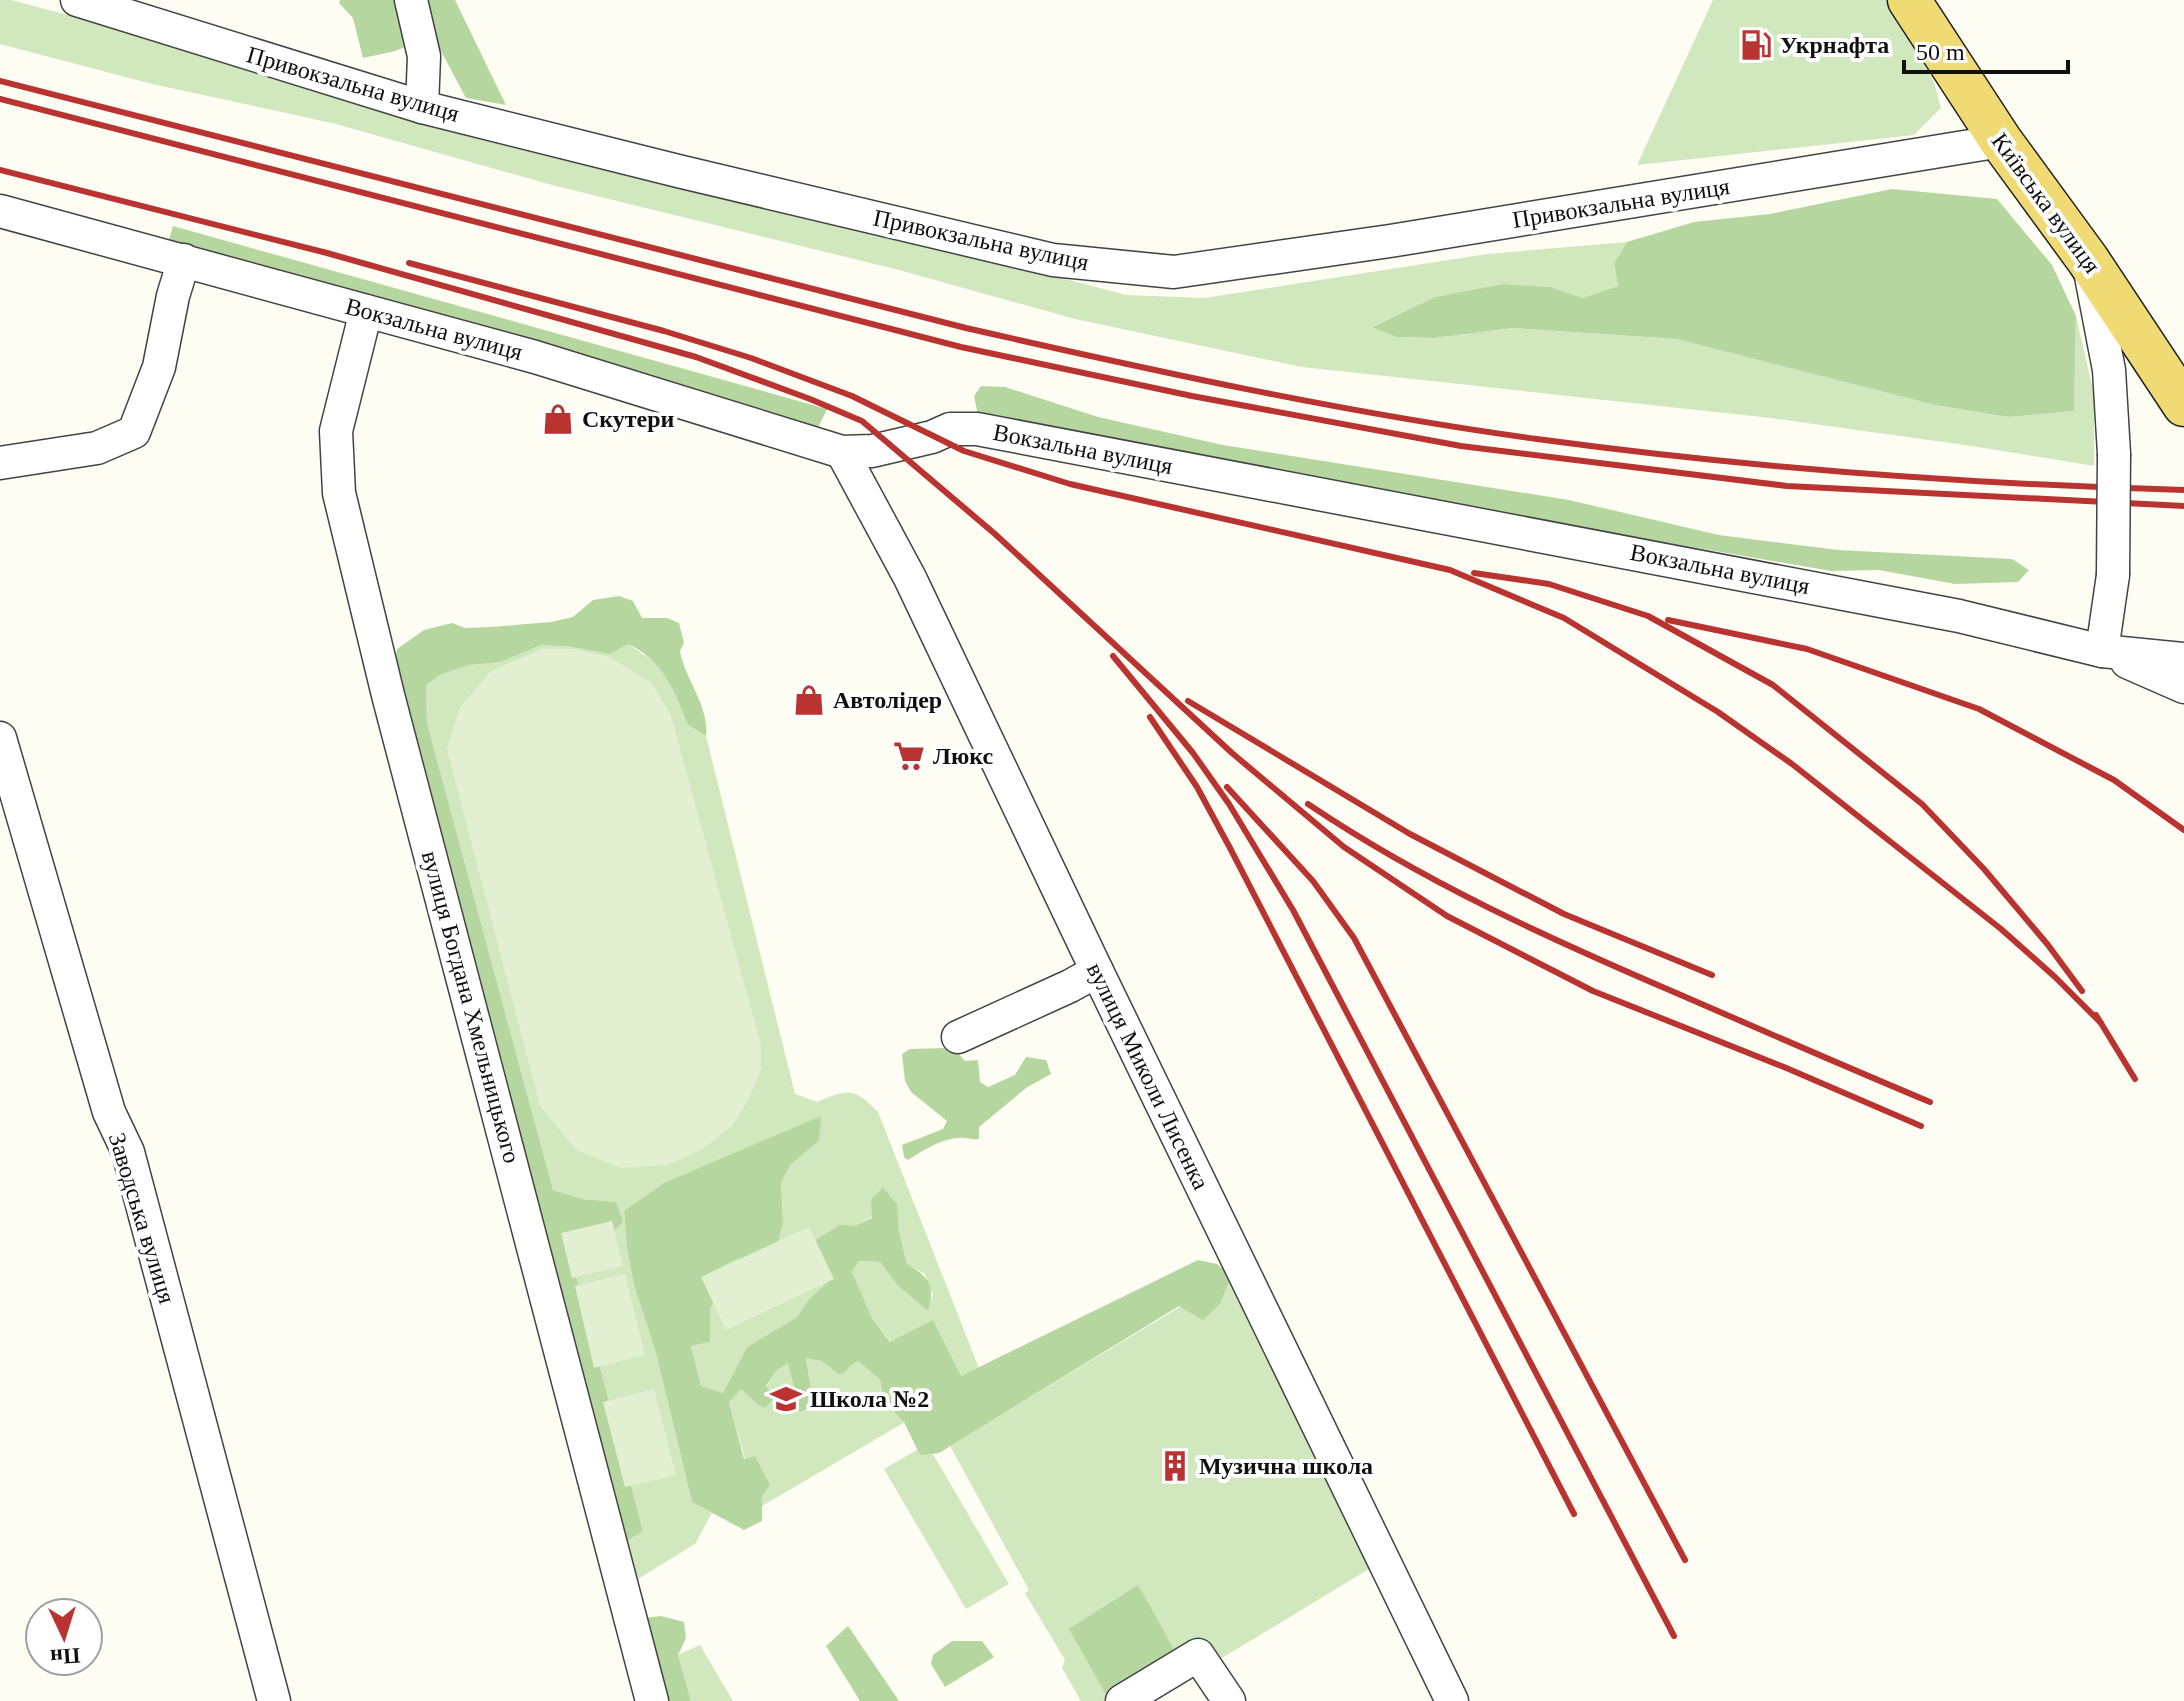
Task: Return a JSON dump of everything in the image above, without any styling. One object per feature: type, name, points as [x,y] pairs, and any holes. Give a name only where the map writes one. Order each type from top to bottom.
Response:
[{"type":"main road","name":"Київська вулиця","points":[[1909,0],[2001,141],[2088,260],[2184,405]]},
{"type":"street","name":"Привокзальна вулиця","points":[[77,0],[422,107],[1053,260],[1174,272],[1390,241],[2001,141]]},
{"type":"street","points":[[411,0],[424,56],[422,107]]},
{"type":"street","name":"Вокзальна вулиця","points":[[0,211],[535,357],[842,452],[872,451],[932,437],[950,429],[977,429],[1959,616],[2102,651],[2184,659]]},
{"type":"street","points":[[0,463],[97,448],[134,432],[159,367],[173,296],[184,260]]},
{"type":"street","points":[[2088,260],[2109,370],[2114,454],[2113,575],[2102,651],[2184,687]]},
{"type":"street","name":"вулиця Богдана Хмельницького","points":[[366,311],[336,431],[339,493],[388,695],[652,1701]]},
{"type":"street","name":"вулиця Миколи Лисенка","points":[[842,452],[910,578],[1097,971],[1452,1701]]},
{"type":"street","name":"Заводська вулиця","points":[[0,738],[109,1112],[128,1152],[274,1701]]},
{"type":"street","points":[[958,1037],[1097,971]]},
{"type":"street","points":[[1122,1701],[1198,1655],[1229,1701]]},
{"type":"green space","points":[[0,0],[11,0],[1126,295],[1204,298],[1487,254],[1627,242],[1614,263],[1618,286],[1583,298],[1551,287],[1503,284],[1435,297],[1373,326],[1396,337],[1434,338],[1513,328],[1676,339],[1935,405],[2008,417],[2074,411],[2076,316],[2094,394],[2094,466],[1771,418],[1302,367],[1075,319],[899,270],[552,185],[336,124],[148,83],[0,44]]},
{"type":"green space","points":[[340,0],[455,0],[506,105],[466,98],[433,36],[395,51],[363,58],[353,18],[339,3]]},
{"type":"green space","points":[[1713,0],[1886,0],[1934,82],[1941,108],[1914,135],[1637,165]]},
{"type":"green space","points":[[1892,189],[1997,199],[2052,265],[2076,316],[2074,411],[2008,417],[1935,405],[1676,339],[1513,328],[1434,338],[1396,337],[1372,327],[1435,297],[1503,284],[1551,287],[1583,298],[1618,286],[1614,263],[1627,242],[1694,222],[1770,214]]},
{"type":"green space","points":[[173,226],[827,409],[817,430],[167,246]]},
{"type":"green space","points":[[981,386],[1005,387],[1098,417],[1223,445],[1569,500],[1719,535],[1839,550],[2012,559],[2029,570],[2018,582],[1955,584],[1879,570],[1831,571],[1426,501],[978,415],[974,396]]},
{"type":"green space","points":[[619,596],[633,601],[642,618],[667,618],[679,623],[684,643],[680,651],[704,713],[706,736],[688,725],[673,689],[659,668],[628,644],[610,654],[541,645],[501,662],[469,665],[442,674],[426,685],[427,723],[553,1190],[583,1199],[616,1202],[623,1222],[602,1242],[571,1257],[643,1531],[627,1541],[396,657],[397,649],[424,630],[452,623],[465,628],[551,622],[573,617],[593,600]]},
{"type":"green space","points":[[628,644],[659,665],[675,689],[688,725],[706,736],[795,1094],[817,1102],[844,1093],[856,1094],[878,1112],[979,1368],[961,1376],[891,1342],[872,1318],[852,1272],[859,1261],[880,1262],[898,1286],[927,1310],[933,1295],[925,1274],[907,1264],[899,1231],[897,1204],[854,1226],[840,1226],[829,1281],[809,1299],[797,1317],[747,1347],[723,1393],[701,1386],[691,1346],[710,1342],[710,1310],[716,1297],[710,1273],[737,1259],[762,1260],[783,1222],[781,1183],[790,1165],[819,1141],[624,1211],[634,1285],[656,1353],[692,1502],[712,1513],[695,1544],[638,1579],[627,1541],[643,1531],[571,1257],[616,1202],[583,1199],[553,1190],[427,723],[426,685],[442,674],[469,665],[501,662],[541,645]]},
{"type":"green space","points":[[541,649],[574,649],[609,657],[652,683],[671,716],[761,1045],[761,1069],[749,1099],[732,1126],[700,1151],[667,1165],[621,1168],[576,1150],[540,1106],[447,749],[460,707],[491,671]]},
{"type":"green space","points":[[946,1048],[958,1053],[965,1061],[978,1060],[980,1082],[988,1087],[1015,1075],[1026,1057],[1046,1060],[1051,1074],[1026,1088],[979,1127],[979,1139],[945,1140],[908,1160],[904,1157],[902,1145],[943,1129],[947,1121],[911,1092],[905,1081],[902,1054],[910,1049]]},
{"type":"green space","points":[[821,1116],[819,1141],[790,1165],[781,1183],[783,1222],[778,1243],[762,1260],[737,1259],[710,1273],[716,1297],[710,1310],[710,1342],[691,1346],[701,1386],[723,1393],[747,1347],[797,1317],[809,1299],[829,1281],[814,1241],[840,1225],[854,1226],[872,1218],[871,1199],[883,1188],[897,1204],[899,1231],[907,1264],[921,1273],[931,1288],[928,1311],[898,1286],[880,1262],[859,1261],[852,1272],[872,1318],[890,1342],[933,1320],[961,1376],[1198,1260],[1217,1264],[1231,1276],[1220,1304],[1203,1320],[1179,1306],[939,1453],[920,1455],[904,1422],[884,1401],[880,1380],[858,1361],[843,1374],[821,1361],[806,1358],[813,1400],[808,1409],[801,1412],[794,1409],[794,1387],[788,1363],[777,1370],[766,1386],[774,1398],[765,1408],[741,1389],[729,1402],[744,1459],[755,1456],[770,1485],[762,1496],[762,1521],[744,1530],[692,1502],[656,1353],[634,1285],[624,1211],[664,1183]]},
{"type":"green space","points":[[612,1221],[623,1266],[572,1278],[561,1233]]},
{"type":"green space","points":[[809,1227],[834,1279],[726,1330],[701,1277]]},
{"type":"green space","points":[[625,1274],[645,1355],[594,1368],[575,1286]]},
{"type":"green space","points":[[1231,1276],[1369,1569],[1217,1661],[1179,1658],[1137,1585],[1108,1698],[1103,1701],[1081,1701],[1062,1668],[1065,1660],[1025,1593],[1029,1590],[950,1446]]},
{"type":"green space","points":[[806,1357],[821,1361],[837,1373],[858,1361],[880,1380],[884,1401],[905,1422],[762,1506],[761,1495],[770,1485],[755,1456],[745,1459],[729,1402],[741,1388],[756,1403],[777,1370],[789,1362],[794,1408],[802,1412],[808,1409],[813,1399]]},
{"type":"green space","points":[[654,1389],[676,1475],[625,1487],[603,1402]]},
{"type":"green space","points":[[927,1444],[1009,1584],[966,1609],[884,1469]]},
{"type":"green space","points":[[1138,1585],[1179,1658],[1108,1698],[1069,1629]]},
{"type":"green space","points":[[661,1616],[684,1622],[686,1638],[678,1655],[691,1701],[659,1701],[637,1619]]},
{"type":"green space","points":[[848,1626],[899,1701],[860,1701],[826,1646]]},
{"type":"green space","points":[[952,1641],[982,1641],[994,1657],[945,1687],[931,1664],[933,1655]]},
{"type":"green space","points":[[700,1645],[733,1701],[691,1701],[678,1655]]},
{"type":"railway","points":[[0,81],[966,328],[1322,404],[1465,429],[1698,458],[1941,479],[2184,490]]},
{"type":"railway","points":[[0,99],[961,347],[1192,396],[1461,446],[1787,486],[2184,506]]},
{"type":"railway","points":[[0,170],[327,253],[696,357],[862,421],[995,534],[1232,753],[1344,847],[1447,916],[1593,991],[1784,1067],[1921,1126]]},
{"type":"railway","points":[[409,263],[664,331],[751,358],[852,396],[964,451],[1070,484],[1450,570],[1564,618],[1718,712],[1792,764],[2001,929],[2101,1023]]},
{"type":"railway","points":[[1474,573],[1549,584],[1648,616],[1773,685],[1922,804],[1984,869],[2082,991]]},
{"type":"railway","points":[[1668,620],[1807,649],[1979,709],[2114,780],[2184,830]]},
{"type":"railway","points":[[1113,656],[1193,753],[1229,804],[1293,910],[1674,1636]]},
{"type":"railway","points":[[1188,701],[1410,834],[1564,914],[1712,975]]},
{"type":"railway","points":[[1150,717],[1197,787],[1230,848],[1574,1514]]},
{"type":"railway","points":[[1227,787],[1313,881],[1354,938],[1685,1560]]},
{"type":"railway","points":[[1308,804],[1396,859],[1486,907],[1930,1102]]},
{"type":"railway","points":[[2096,1015],[2135,1079]]},
{"type":"place","name":"Укрнафта","points":[[1756,45]]},
{"type":"place","name":"Скутери","points":[[558,419]]},
{"type":"place","name":"Автолідер","points":[[809,700]]},
{"type":"place","name":"Люкс","points":[[909,756]]},
{"type":"place","name":"Школа №2","points":[[786,1399]]},
{"type":"place","name":"Музична школа","points":[[1175,1466]]}]
